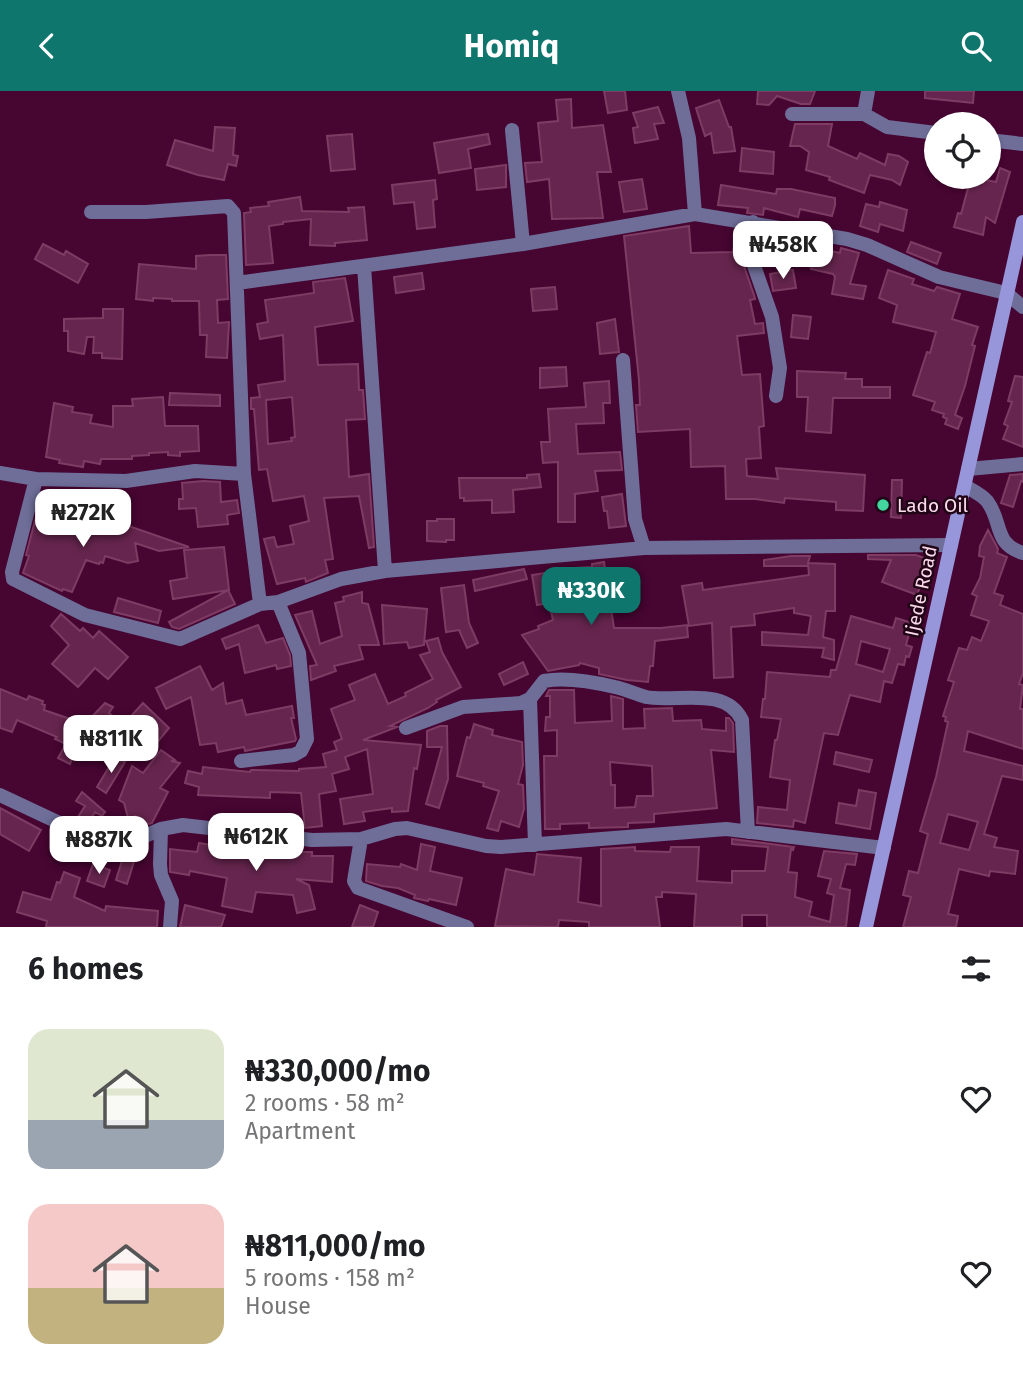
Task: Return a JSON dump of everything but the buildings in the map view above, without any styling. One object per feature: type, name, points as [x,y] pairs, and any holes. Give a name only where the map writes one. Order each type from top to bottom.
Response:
[{"type":"main road","name":"Ijede Road","points":[[866,927],[1023,222]]},
{"type":"street","points":[[678,91],[689,138],[695,214]]},
{"type":"street","points":[[864,114],[868,91]]},
{"type":"street","points":[[792,114],[864,114],[887,127],[924,132]]},
{"type":"street","points":[[512,130],[523,244]]},
{"type":"street","points":[[1001,141],[1023,144]]},
{"type":"street","points":[[91,212],[146,212],[228,206],[234,213],[244,474],[260,604]]},
{"type":"street","points":[[237,283],[523,244],[695,214],[847,239],[939,277],[1006,293],[1023,307]]},
{"type":"street","points":[[752,222],[751,257],[772,317],[780,368],[776,396]]},
{"type":"street","points":[[364,266],[385,571]]},
{"type":"street","points":[[623,360],[635,519],[644,548]]},
{"type":"street","points":[[968,469],[1023,464]]},
{"type":"street","points":[[0,473],[36,479],[126,481],[195,471],[244,474]]},
{"type":"street","points":[[36,479],[12,572],[13,579],[85,615],[180,639],[260,604],[278,602],[341,579],[385,571],[644,548],[951,545]]},
{"type":"street","points":[[965,486],[986,499],[1004,543],[1010,549],[1023,553]]},
{"type":"street","points":[[241,761],[294,755],[301,751],[307,739],[299,653],[278,602]]},
{"type":"street","points":[[406,727],[463,707],[510,705],[530,699],[544,681],[554,679],[614,687],[657,698],[698,697],[730,706],[738,712],[742,720],[748,832]]},
{"type":"street","points":[[530,699],[535,845]]},
{"type":"street","points":[[0,795],[83,834],[116,843],[138,839],[161,829],[192,825],[291,839],[362,839],[407,828],[486,846],[674,835],[707,830],[748,832],[884,848]]},
{"type":"street","points":[[161,829],[161,875],[172,901],[170,927]]},
{"type":"street","points":[[362,839],[355,881],[358,888],[467,927]]},
{"type":"place","name":"Lado Oil","points":[[883,505]]}]
